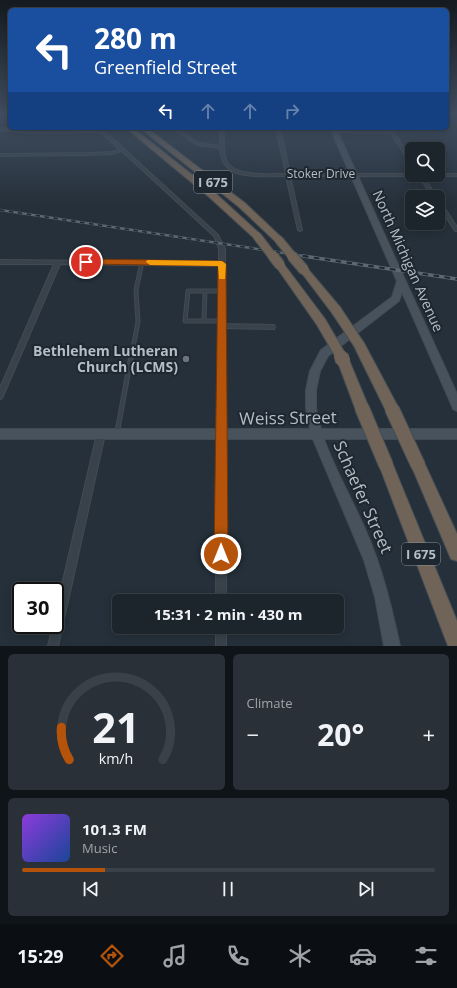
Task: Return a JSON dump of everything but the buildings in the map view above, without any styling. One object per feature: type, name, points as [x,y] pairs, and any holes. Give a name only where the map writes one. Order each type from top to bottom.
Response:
[{"type":"highway","name":"I 675","points":[[149,144],[191,178],[257,236],[321,322],[343,360],[457,644]]},
{"type":"highway","name":"I 675","points":[[165,144],[242,205],[279,240],[336,310],[360,346],[392,409],[456,552]]},
{"type":"street","points":[[117,144],[212,231],[216,235],[222,249],[221,594]]},
{"type":"street","points":[[199,144],[222,147]]},
{"type":"street","points":[[281,144],[300,230]]},
{"type":"street","name":"North Michigan Avenue","points":[[340,144],[457,406]]},
{"type":"street","name":"Stoker Drive","points":[[222,147],[222,159],[226,165],[232,169],[248,174],[405,175]]},
{"type":"street","points":[[0,155],[87,154],[111,153],[123,150]]},
{"type":"street","points":[[445,175],[457,175]]},
{"type":"street","points":[[445,212],[457,230]]},
{"type":"street","points":[[0,262],[142,262],[222,264]]},
{"type":"street","points":[[0,396],[58,262]]},
{"type":"street","points":[[401,282],[396,299],[411,301]]},
{"type":"street","name":"Schaefer Street","points":[[392,646],[375,571],[353,516],[315,434],[310,399],[311,386],[319,361],[324,353],[396,299]]},
{"type":"street","points":[[222,323],[272,327]]},
{"type":"street","name":"Weiss Street","points":[[0,434],[457,434]]},
{"type":"street","points":[[53,646],[101,434]]},
{"type":"street","points":[[221,634],[221,646]]},
{"type":"lane","points":[[191,178],[204,174]]},
{"type":"lane","points":[[117,435],[138,322],[136,290],[142,262]]},
{"type":"lane","points":[[204,321],[205,291]]},
{"type":"lane","points":[[222,291],[188,292],[185,321],[222,323]]},
{"type":"railway","points":[[0,210],[310,257]]},
{"type":"railway","points":[[303,256],[457,279]]},
{"type":"slow traffic","points":[[150,262],[222,264],[222,277]]},
{"type":"place","name":"Bethlehem Lutheran Church (LCMS)","points":[[186,359]]},
{"type":"route","points":[[86,262],[222,264],[221,554]]}]
